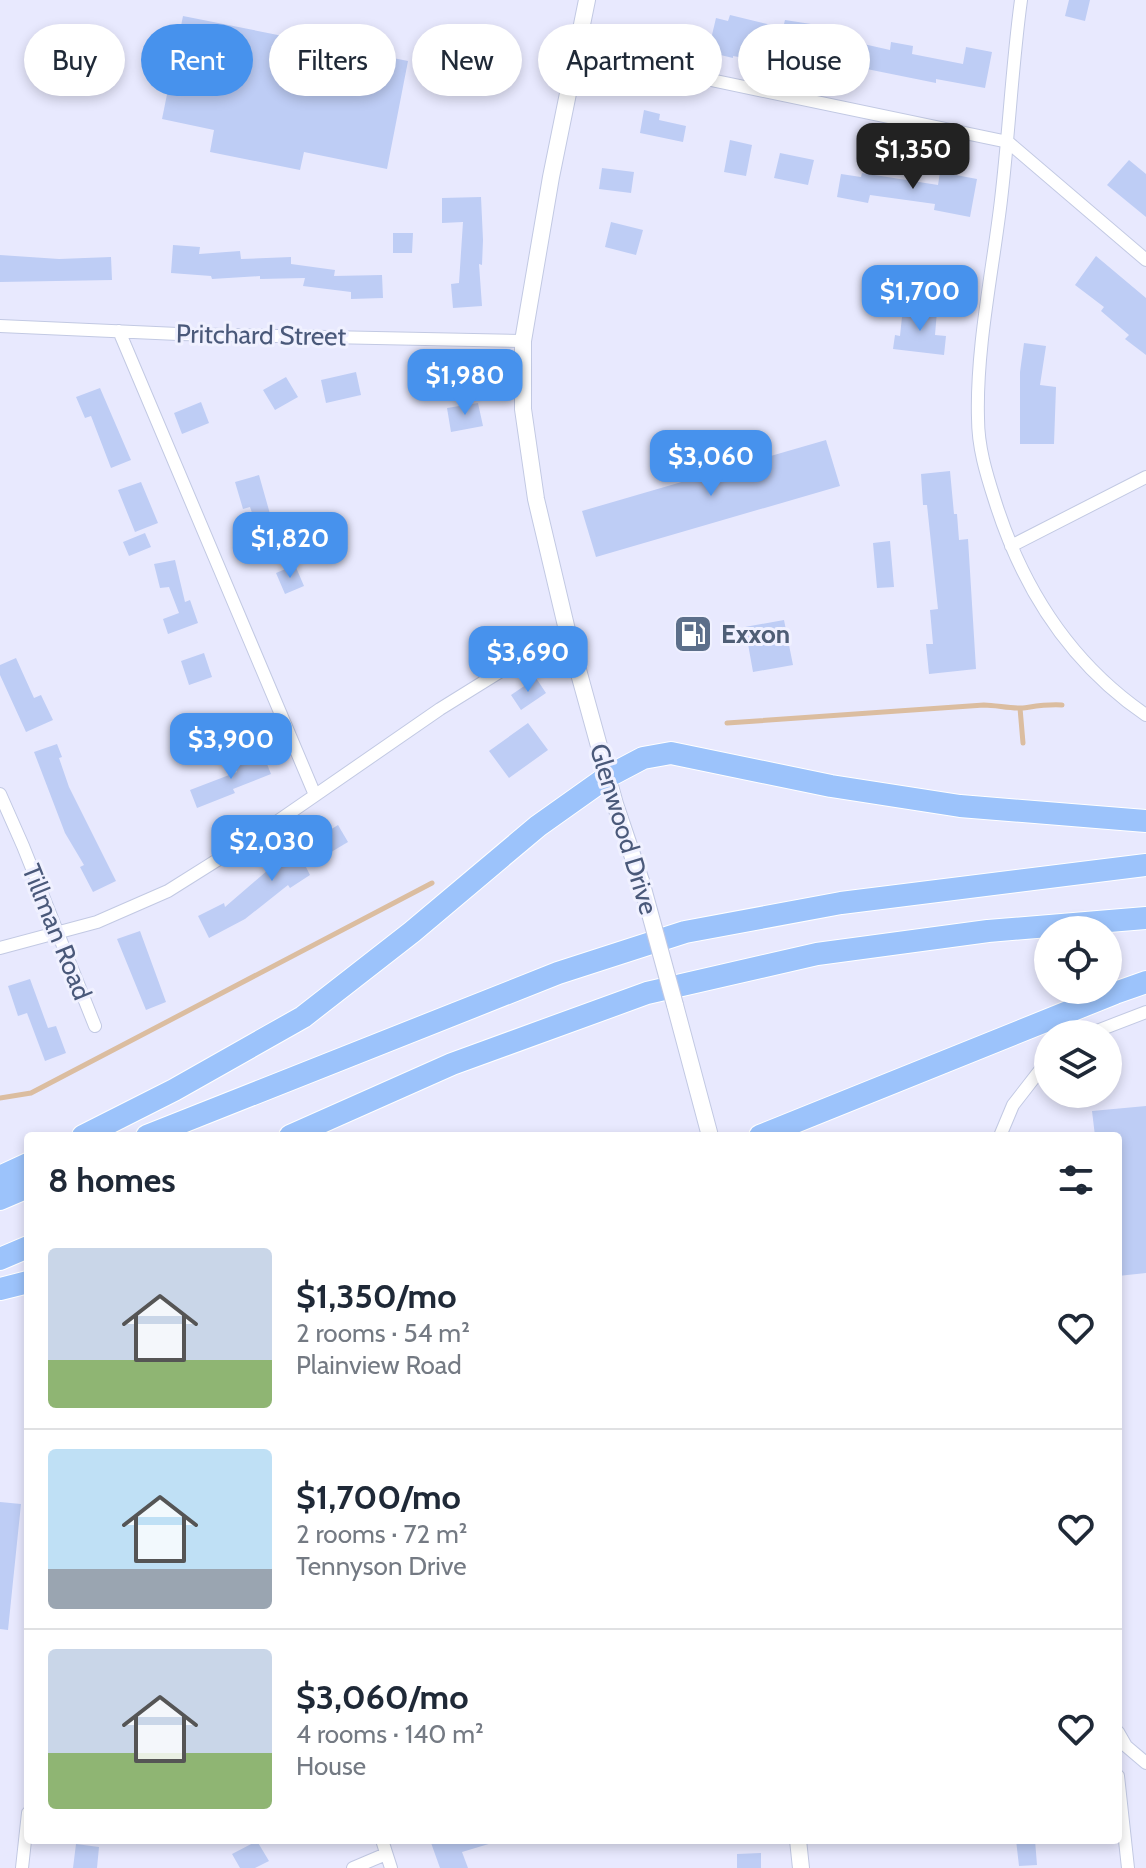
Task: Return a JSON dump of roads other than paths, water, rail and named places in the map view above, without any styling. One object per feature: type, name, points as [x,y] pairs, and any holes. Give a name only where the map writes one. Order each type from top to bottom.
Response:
[{"type":"highway","points":[[91,1132],[174,1090],[303,1017],[412,932],[520,840],[607,777],[643,758],[671,753],[831,786],[960,806],[1146,821]]},
{"type":"highway","points":[[157,1132],[545,978],[685,932],[841,903],[1146,865]]},
{"type":"highway","points":[[299,1132],[452,1064],[647,993],[817,954],[934,937],[1146,918]]},
{"type":"highway","points":[[770,1132],[1146,982]]},
{"type":"highway","points":[[0,1177],[24,1166]]},
{"type":"highway","points":[[0,1199],[24,1189]]},
{"type":"highway","points":[[0,1259],[24,1249]]},
{"type":"highway","points":[[0,1289],[24,1283]]},
{"type":"street","name":"Glenwood Drive","points":[[583,24],[587,0]]},
{"type":"street","points":[[1021,0],[1008,142],[980,374],[979,442],[985,471],[1011,546],[1034,593],[1073,649],[1097,676],[1146,715]]},
{"type":"street","points":[[722,82],[1008,142],[1146,260]]},
{"type":"street","name":"Glenwood Drive","points":[[568,96],[523,341],[523,409],[536,499],[567,630],[607,777],[641,881],[709,1132]]},
{"type":"street","name":"Pritchard Street","points":[[0,326],[523,341]]},
{"type":"street","points":[[119,331],[315,795]]},
{"type":"street","points":[[1011,546],[1146,477]]},
{"type":"street","points":[[0,948],[97,922],[168,891],[440,709],[567,630]]},
{"type":"street","name":"Tillman Road","points":[[0,794],[95,1026]]},
{"type":"street","points":[[1122,1021],[1146,1012]]},
{"type":"street","points":[[1002,1132],[1013,1105],[1034,1078]]},
{"type":"street","points":[[1122,1739],[1146,1763]]},
{"type":"street","points":[[1122,1813],[1128,1868]]},
{"type":"street","points":[[22,1868],[25,1844]]},
{"type":"street","points":[[383,1844],[391,1868]]},
{"type":"street","points":[[798,1844],[801,1868]]},
{"type":"street","points":[[353,1868],[386,1854]]},
{"type":"waterway","points":[[727,723],[984,705],[1018,708],[1062,705]]},
{"type":"waterway","points":[[1020,708],[1023,743]]},
{"type":"waterway","points":[[0,1098],[31,1093],[432,883]]},
{"type":"place","name":"Exxon","points":[[693,634]]}]
